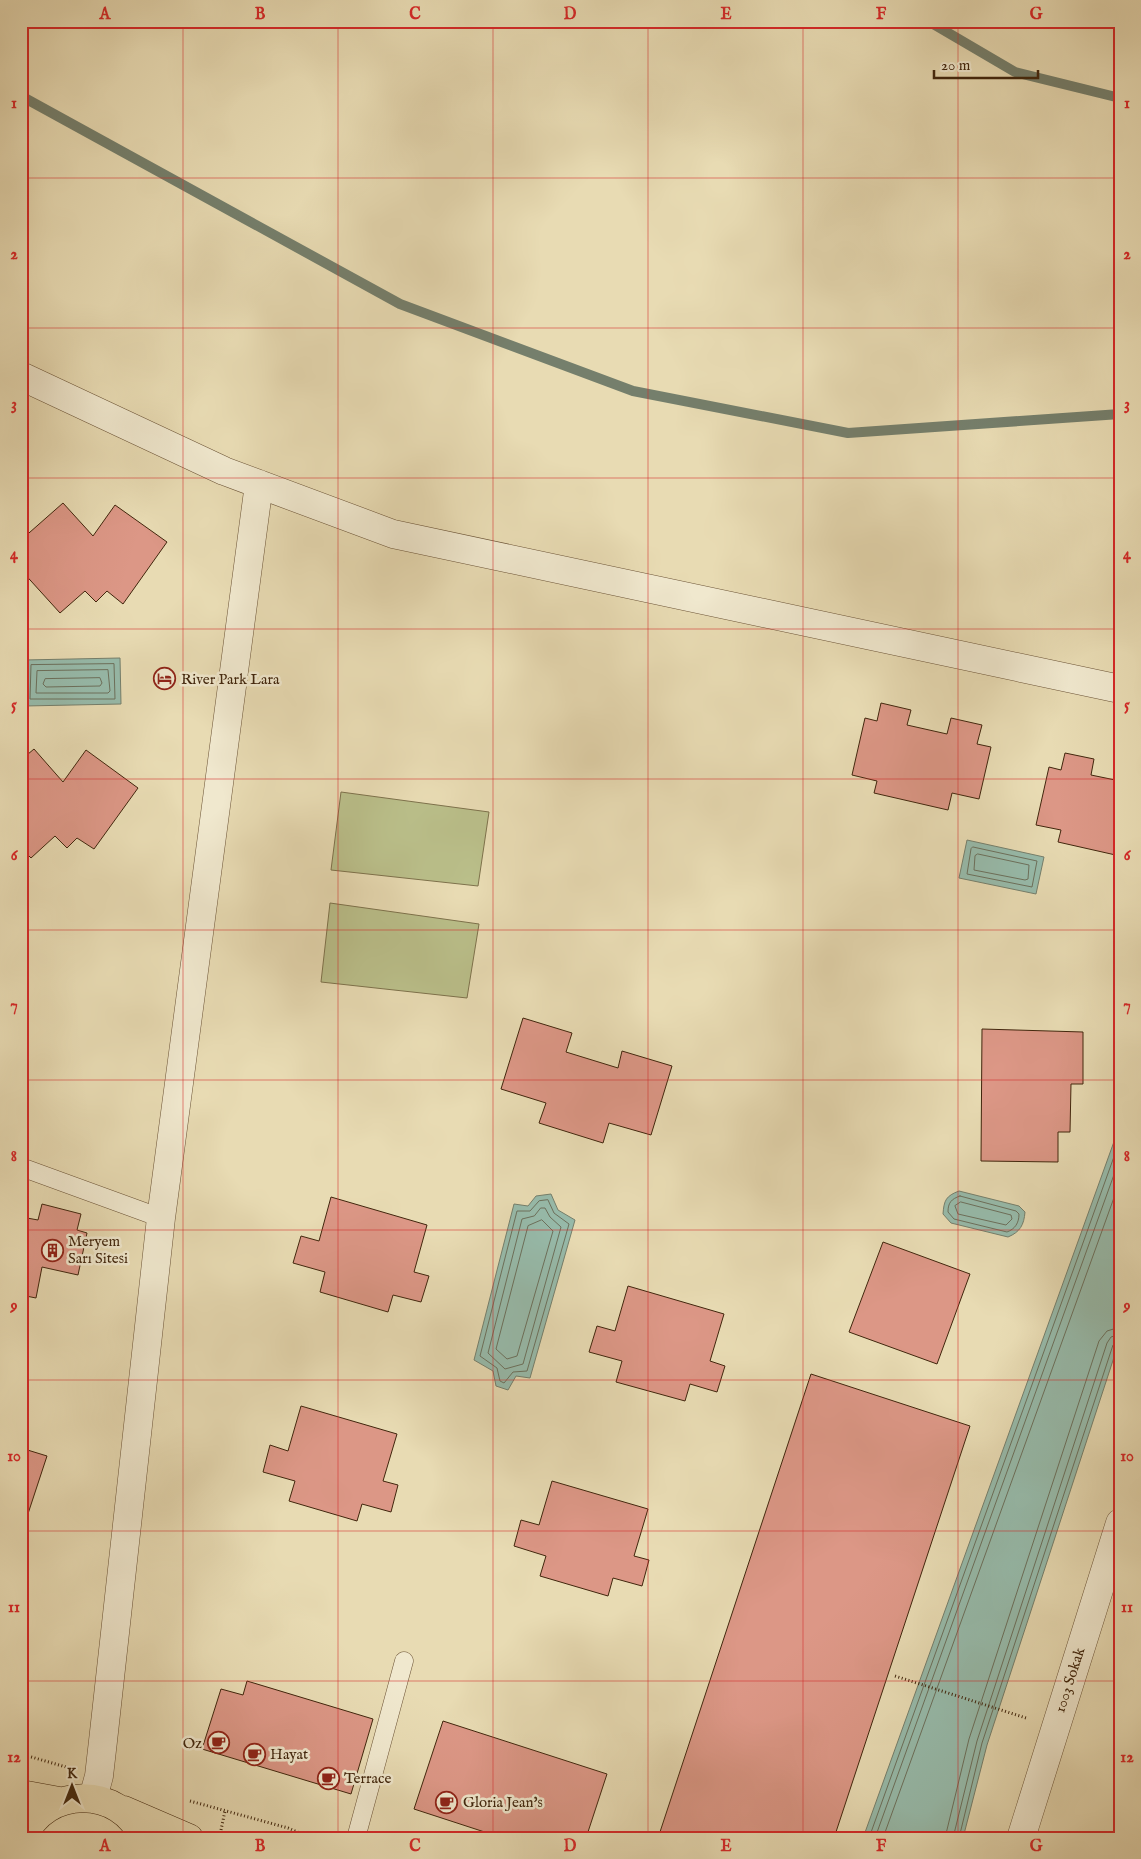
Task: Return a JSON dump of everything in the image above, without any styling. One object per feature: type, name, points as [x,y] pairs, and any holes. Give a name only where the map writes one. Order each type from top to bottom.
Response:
[{"type":"main road","points":[[21,1794],[59,1801]]},
{"type":"main road","points":[[23,1838],[27,1828],[41,1812],[59,1801],[76,1797],[93,1798],[109,1802],[189,1838]]},
{"type":"main road","points":[[124,1810],[139,1827],[143,1838]]},
{"type":"street","points":[[21,376],[224,471],[394,534],[1120,689]]},
{"type":"street","points":[[93,1798],[103,1741],[161,1218],[259,484]]},
{"type":"street","name":"1003 Sokak","points":[[1021,1838],[1120,1522]]},
{"type":"lane","points":[[21,1167],[161,1218]]},
{"type":"lane","points":[[356,1838],[404,1661]]},
{"type":"path","points":[[895,1676],[1005,1713]]},
{"type":"path","points":[[219,1838],[225,1811]]},
{"type":"green space","points":[[341,792],[489,812],[478,886],[331,870]]},
{"type":"green space","points":[[330,903],[479,924],[467,998],[321,982]]},
{"type":"water","points":[[120,658],[121,704],[25,706],[24,660]]},
{"type":"water","points":[[967,840],[1044,857],[1036,894],[959,878]]},
{"type":"water","points":[[1120,1125],[1120,1339],[987,1745],[963,1838],[863,1838]]},
{"type":"water","points":[[959,1191],[1019,1206],[1025,1212],[1021,1228],[1008,1237],[951,1223],[943,1214],[944,1205],[948,1197]]},
{"type":"water","points":[[551,1194],[558,1210],[575,1220],[530,1378],[516,1376],[508,1390],[496,1386],[493,1371],[474,1360],[514,1204],[528,1206],[536,1196]]},
{"type":"building","points":[[63,503],[93,536],[115,505],[167,542],[123,604],[107,591],[96,602],[85,591],[60,613],[21,570],[21,540]]},
{"type":"building","points":[[881,703],[911,710],[907,725],[947,734],[951,718],[982,725],[977,744],[991,747],[979,799],[952,793],[948,810],[874,793],[877,781],[852,775],[865,718],[877,721]]},
{"type":"building","points":[[34,749],[63,782],[86,750],[138,788],[94,849],[77,838],[67,848],[55,836],[31,858],[21,848],[21,760]]},
{"type":"building","points":[[1065,753],[1094,759],[1091,775],[1120,781],[1120,856],[1058,842],[1061,830],[1036,825],[1049,767],[1061,770]]},
{"type":"building","points":[[523,1018],[572,1033],[566,1052],[618,1068],[622,1051],[672,1066],[651,1135],[609,1123],[603,1143],[539,1123],[546,1103],[501,1089]]},
{"type":"building","points":[[982,1029],[1083,1032],[1083,1084],[1071,1084],[1070,1132],[1058,1132],[1058,1162],[981,1161]]},
{"type":"building","points":[[331,1197],[427,1225],[414,1272],[429,1276],[421,1302],[393,1295],[388,1312],[320,1292],[325,1272],[293,1263],[301,1236],[319,1241]]},
{"type":"building","name":"Meryem Sarı Sitesi","points":[[42,1204],[81,1214],[77,1230],[87,1233],[78,1275],[42,1267],[36,1298],[21,1295],[21,1228],[24,1229],[27,1218],[38,1220]]},
{"type":"building","points":[[883,1242],[970,1274],[937,1364],[849,1332]]},
{"type":"building","points":[[628,1286],[724,1314],[710,1361],[725,1366],[717,1392],[690,1384],[685,1401],[616,1382],[622,1361],[589,1352],[597,1326],[615,1331]]},
{"type":"building","points":[[811,1374],[970,1426],[834,1838],[658,1838]]},
{"type":"building","points":[[301,1406],[397,1434],[383,1481],[398,1485],[391,1512],[362,1504],[357,1521],[289,1501],[295,1481],[263,1472],[270,1445],[288,1451]]},
{"type":"building","points":[[21,1448],[47,1456],[21,1535]]},
{"type":"building","points":[[552,1481],[648,1509],[634,1556],[649,1560],[642,1586],[613,1578],[608,1596],[540,1576],[546,1556],[514,1546],[521,1520],[539,1525]]},
{"type":"building","points":[[247,1681],[373,1719],[351,1794],[202,1749],[221,1689],[243,1695]]},
{"type":"building","points":[[443,1721],[607,1774],[586,1838],[503,1838],[414,1809]]},
{"type":"waterway","points":[[928,21],[1015,72],[1120,98]]},
{"type":"waterway","points":[[21,96],[400,304],[633,391],[848,433],[1120,414]]},
{"type":"place","name":"River Park Lara","points":[[165,679]]},
{"type":"place","name":"Meryem Sarı Sitesi","points":[[52,1250]]},
{"type":"place","name":"Oz","points":[[218,1743]]},
{"type":"place","name":"Hayat","points":[[254,1754]]},
{"type":"place","name":"Terrace","points":[[328,1778]]},
{"type":"place","name":"Gloria Jean's","points":[[447,1802]]}]
